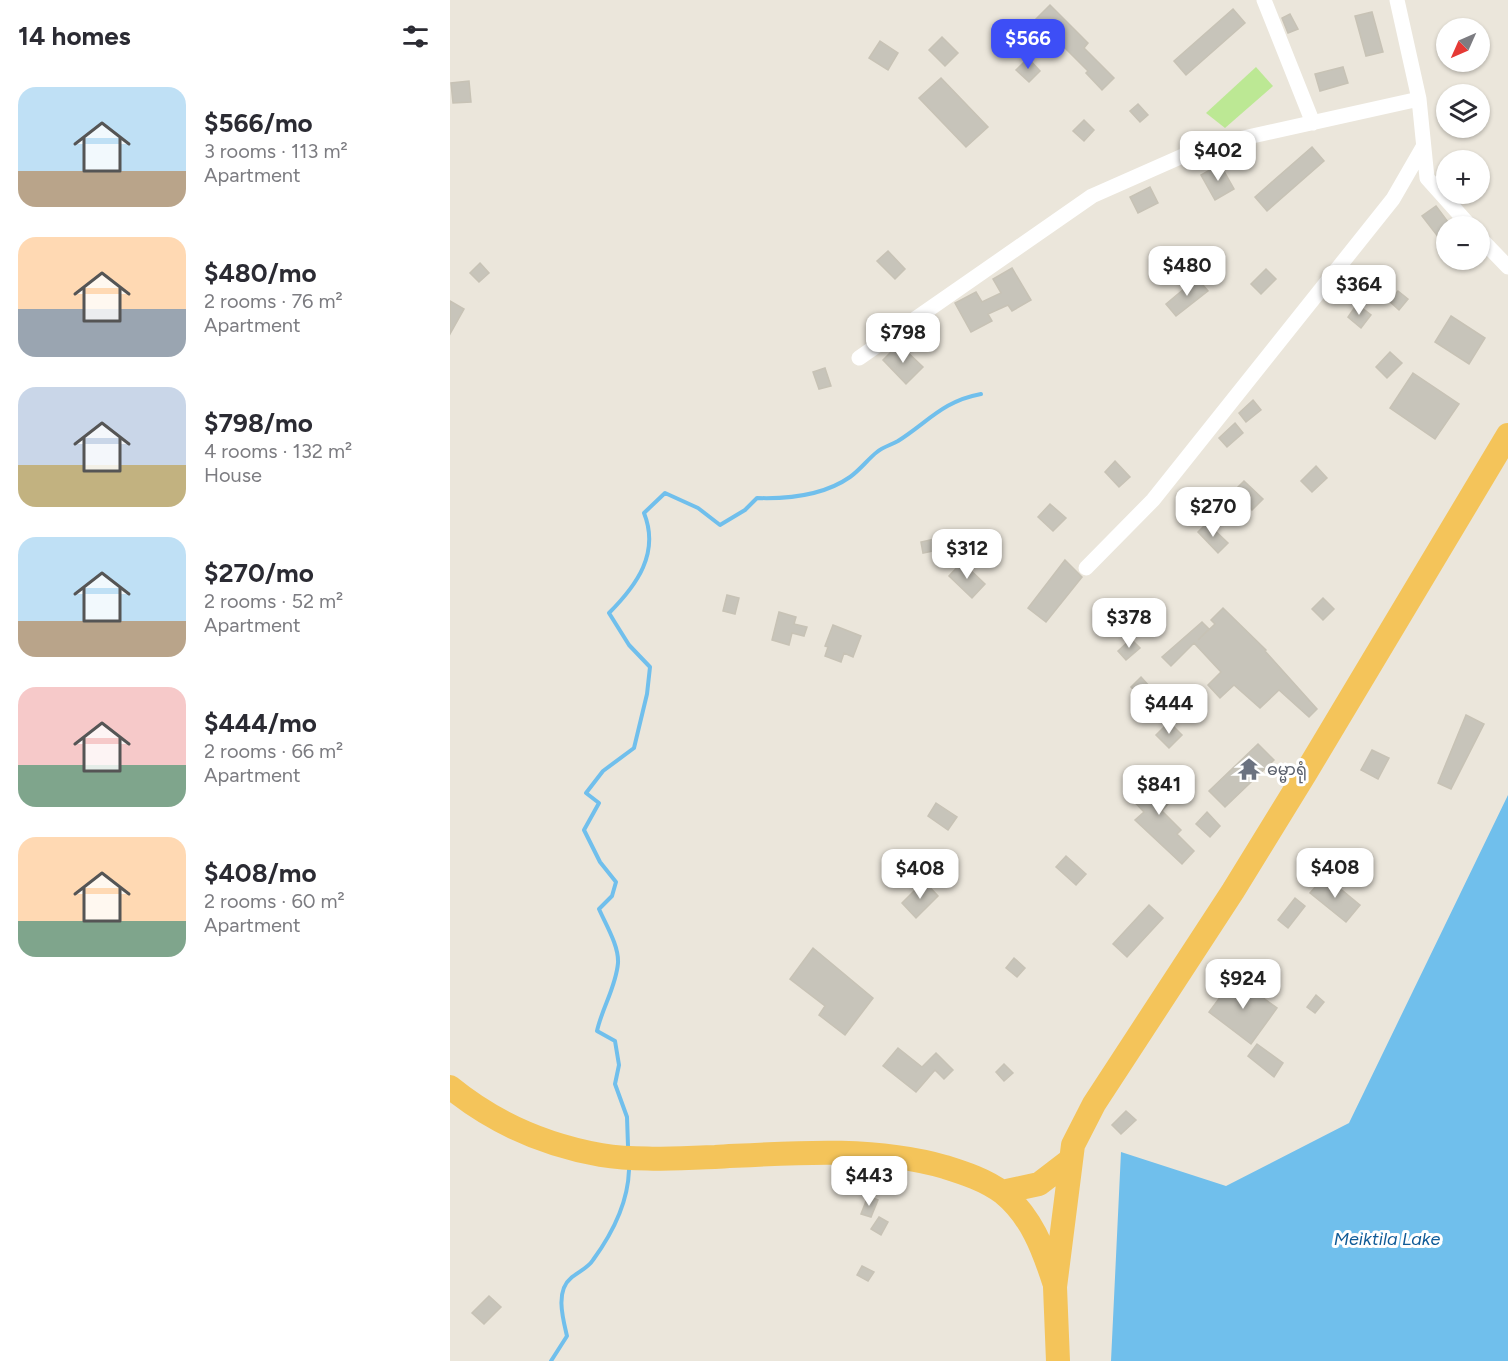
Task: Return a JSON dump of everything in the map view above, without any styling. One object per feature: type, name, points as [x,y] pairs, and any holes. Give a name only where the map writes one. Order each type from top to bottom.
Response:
[{"type":"highway","points":[[1058,1361],[1055,1287],[1069,1161],[1073,1145],[1094,1104],[1233,891],[1508,435]]},
{"type":"highway","points":[[450,1087],[490,1116],[523,1132],[602,1155],[663,1159],[834,1153],[895,1156],[961,1172],[1002,1192],[1020,1210],[1036,1234],[1055,1287]]},
{"type":"highway","points":[[1002,1192],[1039,1184],[1069,1161]]},
{"type":"street","points":[[1264,0],[1312,123]]},
{"type":"street","points":[[1397,0],[1419,99],[1427,178],[1461,216]]},
{"type":"street","points":[[859,358],[1092,196],[1203,147],[1419,99]]},
{"type":"street","points":[[1086,568],[1167,482],[1392,200],[1423,147]]},
{"type":"street","points":[[1490,248],[1508,267]]},
{"type":"green space","points":[[1256,67],[1273,86],[1225,128],[1206,113]]},
{"type":"water","name":"Meiktila Lake","points":[[1508,795],[1508,1361],[1111,1361],[1121,1152],[1226,1186],[1349,1123]]},
{"type":"building","points":[[1050,5],[1088,43],[1084,48],[1114,78],[1102,90],[1086,73],[1088,71],[1036,19]]},
{"type":"building","points":[[1233,9],[1245,23],[1186,75],[1174,61]]},
{"type":"building","points":[[1372,12],[1383,52],[1366,56],[1355,16]]},
{"type":"building","points":[[1290,14],[1298,29],[1288,33],[1282,18]]},
{"type":"building","points":[[942,37],[958,53],[945,66],[929,50]]},
{"type":"building","points":[[880,41],[898,53],[888,70],[869,58]]},
{"type":"building","points":[[1028,58],[1040,71],[1029,82],[1016,70]]},
{"type":"building","points":[[1343,67],[1348,83],[1320,91],[1315,74]]},
{"type":"building","points":[[941,78],[988,127],[966,147],[919,98]]},
{"type":"building","points":[[469,81],[471,102],[453,103],[451,83]]},
{"type":"building","points":[[1138,104],[1148,115],[1140,122],[1130,111]]},
{"type":"building","points":[[1084,120],[1094,130],[1084,141],[1073,131]]},
{"type":"building","points":[[1312,147],[1324,161],[1267,211],[1255,197]]},
{"type":"building","points":[[1220,164],[1234,189],[1215,200],[1201,175]]},
{"type":"building","points":[[1150,187],[1158,203],[1138,213],[1130,197]]},
{"type":"building","points":[[1436,206],[1444,216],[1436,216],[1436,234],[1422,216]]},
{"type":"building","points":[[888,251],[905,269],[895,279],[877,261]]},
{"type":"building","points":[[480,263],[489,273],[479,282],[470,273]]},
{"type":"building","points":[[1012,268],[1031,300],[1012,311],[1008,305],[988,314],[992,321],[971,332],[955,303],[976,292],[982,302],[1001,293],[993,279]]},
{"type":"building","points":[[1266,269],[1276,279],[1261,294],[1251,284]]},
{"type":"building","points":[[1197,278],[1208,291],[1176,316],[1166,304]]},
{"type":"building","points":[[1398,291],[1408,299],[1399,310],[1389,301]]},
{"type":"building","points":[[450,301],[464,309],[450,334]]},
{"type":"building","points":[[1357,304],[1371,315],[1361,328],[1348,317]]},
{"type":"building","points":[[1451,316],[1485,338],[1469,364],[1435,342]]},
{"type":"building","points":[[899,344],[923,367],[906,384],[883,360]]},
{"type":"building","points":[[1390,352],[1402,363],[1387,378],[1376,367]]},
{"type":"building","points":[[825,368],[831,386],[819,389],[813,372]]},
{"type":"building","points":[[1413,373],[1459,404],[1435,439],[1390,408]]},
{"type":"building","points":[[1253,400],[1261,410],[1246,422],[1239,413]]},
{"type":"building","points":[[1235,423],[1243,433],[1227,447],[1219,438]]},
{"type":"building","points":[[1115,461],[1130,477],[1119,487],[1105,472]]},
{"type":"building","points":[[1316,466],[1327,478],[1312,492],[1301,481]]},
{"type":"building","points":[[1244,481],[1263,499],[1252,510],[1233,492]]},
{"type":"building","points":[[1050,504],[1066,518],[1053,531],[1038,517]]},
{"type":"building","points":[[1207,523],[1228,543],[1218,553],[1198,532]]},
{"type":"building","points":[[935,539],[938,550],[923,553],[921,542]]},
{"type":"building","points":[[1065,560],[1082,577],[1046,622],[1028,608]]},
{"type":"building","points":[[962,562],[985,584],[972,598],[949,576]]},
{"type":"building","points":[[727,595],[739,598],[735,614],[723,611]]},
{"type":"building","points":[[1323,598],[1334,609],[1323,620],[1312,609]]},
{"type":"building","points":[[1223,608],[1266,650],[1317,709],[1309,717],[1279,690],[1260,708],[1234,685],[1220,698],[1208,685],[1221,672],[1194,643],[1171,666],[1162,657],[1202,622],[1209,629],[1198,640],[1215,624],[1211,620]]},
{"type":"building","points":[[779,612],[796,617],[794,624],[807,627],[804,636],[792,633],[789,645],[772,640]]},
{"type":"building","points":[[833,625],[861,636],[853,657],[844,653],[841,662],[825,656],[828,647],[825,646]]},
{"type":"building","points":[[1131,639],[1140,648],[1126,660],[1118,651]]},
{"type":"building","points":[[1141,677],[1150,687],[1140,697],[1131,687]]},
{"type":"building","points":[[1466,715],[1484,724],[1451,789],[1438,783]]},
{"type":"building","points":[[1169,722],[1182,735],[1169,748],[1156,735]]},
{"type":"building","name":"ဓမ္မာရုံ","points":[[1258,744],[1274,760],[1225,807],[1209,791]]},
{"type":"building","points":[[1372,750],[1389,758],[1378,779],[1361,770]]},
{"type":"building","points":[[1163,775],[1179,791],[1162,811],[1181,830],[1177,834],[1194,851],[1182,864],[1135,820],[1144,812],[1125,792],[1139,778],[1150,789]]},
{"type":"building","points":[[936,803],[957,817],[948,830],[928,816]]},
{"type":"building","points":[[1207,812],[1220,826],[1210,837],[1196,824]]},
{"type":"building","points":[[1066,856],[1086,874],[1076,885],[1056,867]]},
{"type":"building","points":[[1325,876],[1360,905],[1346,922],[1310,893]]},
{"type":"building","points":[[924,881],[938,896],[916,918],[902,903]]},
{"type":"building","points":[[1295,898],[1305,906],[1288,928],[1278,920]]},
{"type":"building","points":[[1149,905],[1163,918],[1127,957],[1113,944]]},
{"type":"building","points":[[813,948],[873,998],[845,1035],[819,1015],[825,1006],[790,979]]},
{"type":"building","points":[[1014,958],[1025,968],[1017,977],[1006,968]]},
{"type":"building","points":[[1235,977],[1277,1008],[1251,1044],[1209,1012]]},
{"type":"building","points":[[1316,995],[1324,1002],[1315,1013],[1307,1007]]},
{"type":"building","points":[[1257,1044],[1283,1063],[1274,1077],[1248,1056]]},
{"type":"building","points":[[898,1048],[922,1067],[936,1053],[953,1070],[944,1079],[935,1070],[916,1092],[883,1066]]},
{"type":"building","points":[[1004,1064],[1013,1073],[1004,1081],[996,1072]]},
{"type":"building","points":[[1126,1111],[1136,1120],[1121,1134],[1112,1125]]},
{"type":"building","points":[[868,1196],[878,1200],[871,1217],[861,1214]]},
{"type":"building","points":[[879,1217],[888,1222],[881,1235],[871,1229]]},
{"type":"building","points":[[862,1266],[874,1272],[868,1281],[857,1275]]},
{"type":"building","points":[[489,1296],[501,1307],[484,1324],[472,1313]]},
{"type":"waterway","points":[[628,1146],[627,1117],[615,1084],[619,1065],[615,1041],[597,1031],[615,981],[618,963],[614,943],[599,909],[612,896],[616,882],[600,862],[584,830],[599,803],[586,793],[603,771],[634,748],[647,694],[650,667],[629,645],[609,613],[629,591],[643,568],[649,542],[644,513],[665,493],[698,508],[720,525],[745,510],[757,498],[793,497],[817,492],[850,477],[879,450],[898,441],[946,407],[981,394]]},
{"type":"waterway","points":[[551,1361],[567,1336],[562,1306],[563,1290],[571,1278],[591,1263],[606,1239],[622,1206],[629,1170]]},
{"type":"place","name":"ဓမ္မာရုံ","points":[[1249,769]]}]
